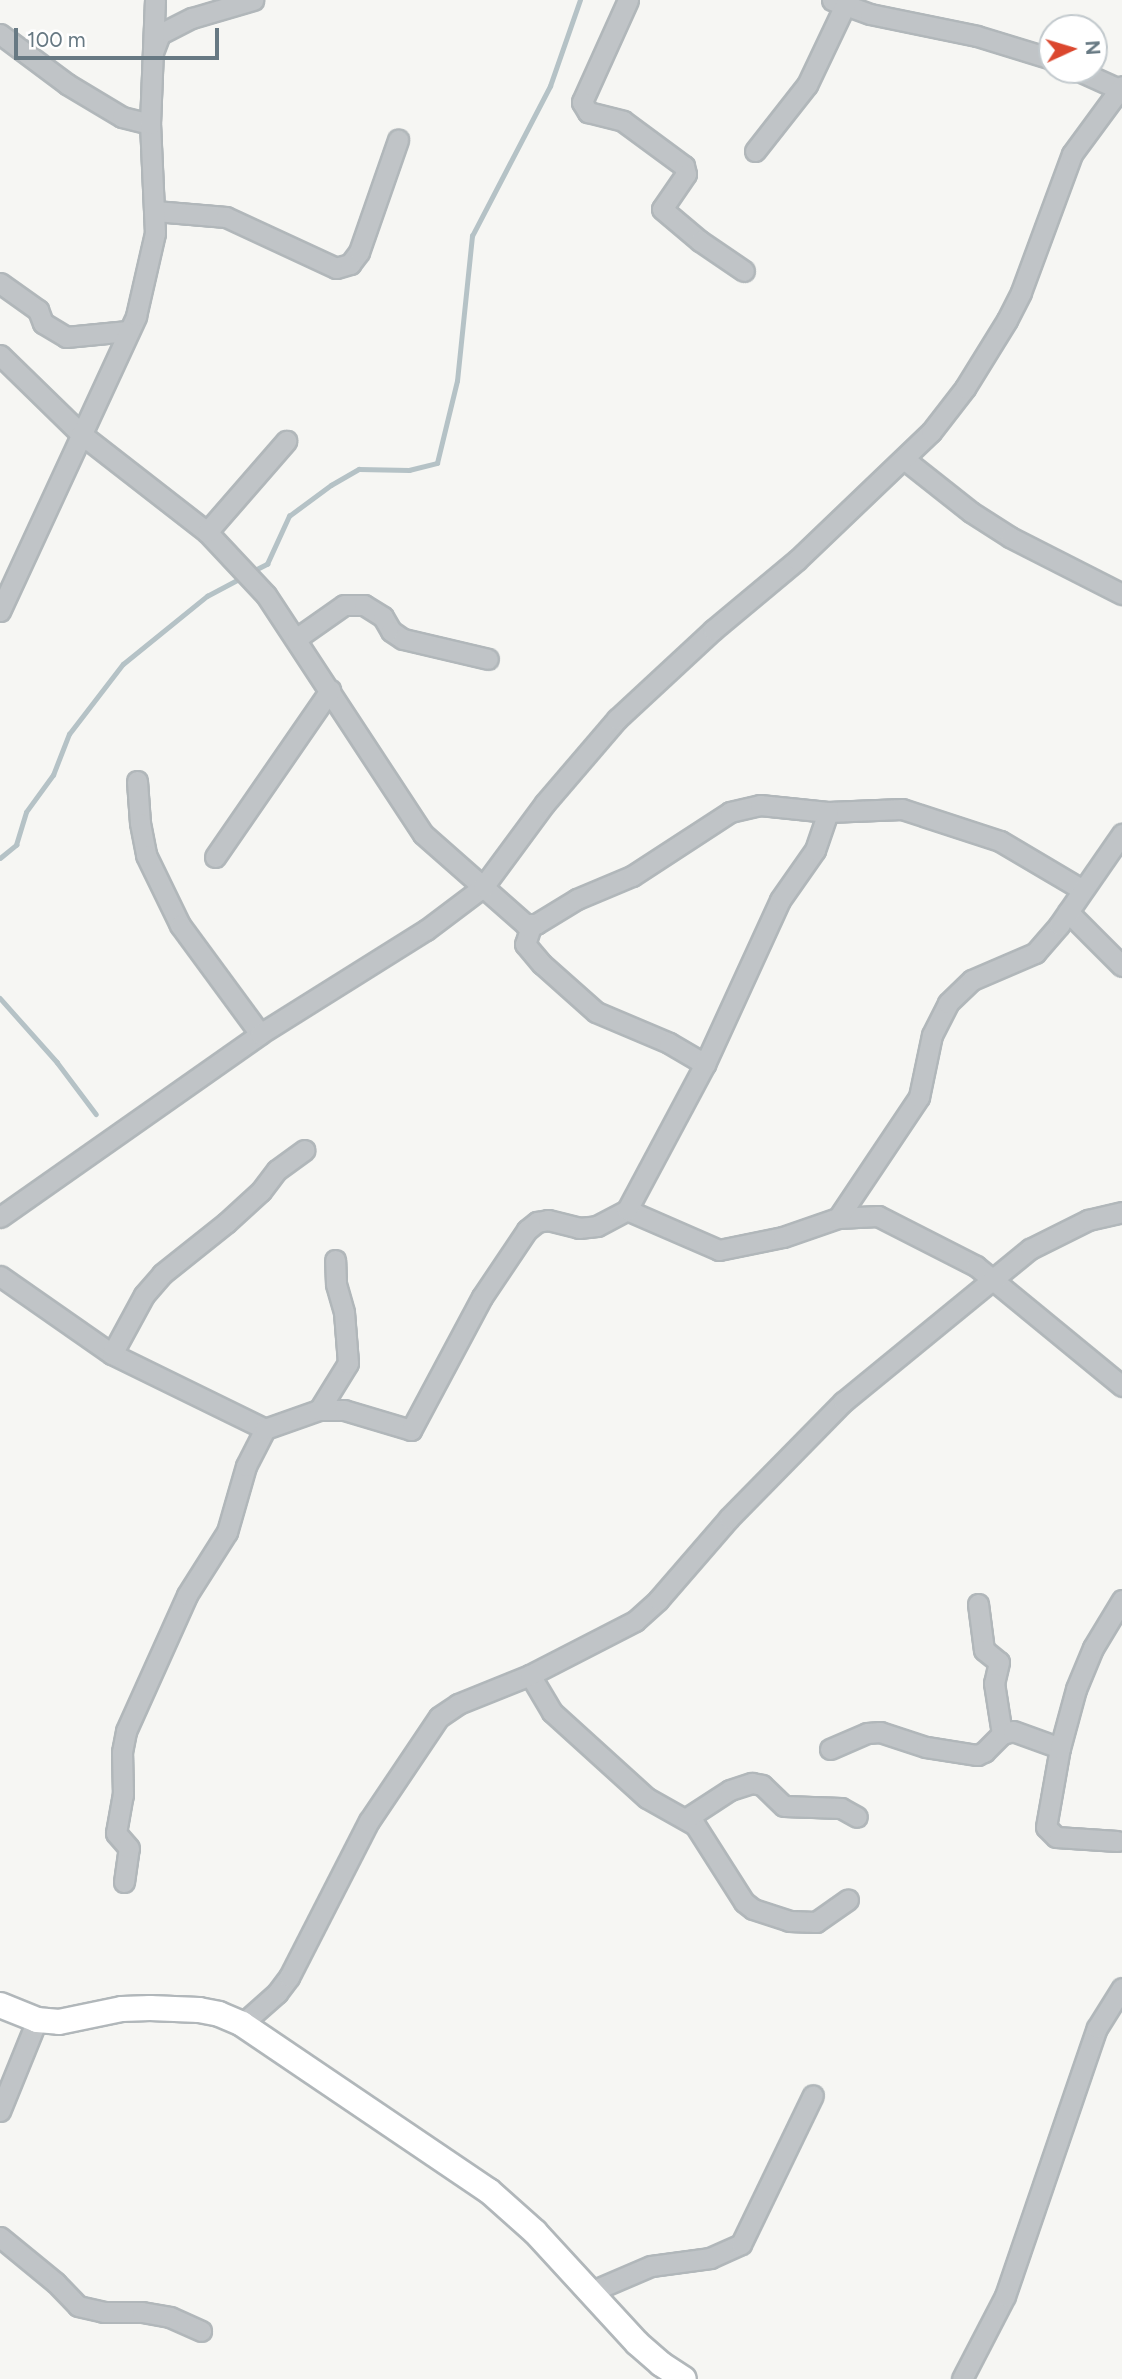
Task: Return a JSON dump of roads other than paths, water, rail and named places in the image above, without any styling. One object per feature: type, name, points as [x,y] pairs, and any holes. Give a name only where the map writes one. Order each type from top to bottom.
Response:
[{"type":"main road","points":[[0,2005],[37,2020],[59,2022],[122,2009],[150,2008],[199,2010],[219,2014],[242,2024],[489,2191],[535,2232],[637,2343],[684,2379]]},
{"type":"street","points":[[0,611],[136,316],[152,250],[155,211],[150,124],[155,0]]},
{"type":"street","points":[[152,53],[160,34],[192,18],[253,0]]},
{"type":"street","points":[[628,0],[582,102],[588,112],[623,121],[684,166],[686,174],[662,209],[744,271]]},
{"type":"street","points":[[755,152],[807,85],[838,3],[872,7],[1038,55]]},
{"type":"street","points":[[0,34],[67,85],[122,117],[150,124]]},
{"type":"street","points":[[0,1217],[260,1034],[426,930],[483,887],[545,803],[617,719],[713,630],[797,560],[930,432],[965,388],[1007,320],[1021,292],[1072,153],[1121,87]]},
{"type":"street","points":[[155,211],[226,216],[336,268],[350,264],[359,252],[398,140]]},
{"type":"street","points":[[0,283],[38,310],[43,323],[66,337],[128,331]]},
{"type":"street","points":[[0,355],[81,434],[207,532],[266,595],[297,638],[423,834],[520,921],[531,926]]},
{"type":"street","points":[[207,532],[286,441]]},
{"type":"street","points":[[904,458],[971,512],[1010,537],[1122,594]]},
{"type":"street","points":[[297,638],[344,605],[364,605],[383,617],[391,631],[403,639],[488,659]]},
{"type":"street","points":[[215,857],[330,690]]},
{"type":"street","points":[[137,781],[146,855],[175,914],[260,1034]]},
{"type":"street","points":[[705,1063],[669,1043],[596,1012],[542,964],[525,944],[531,926],[577,899],[632,876],[730,812],[769,805],[828,812],[902,809],[1000,841],[1083,890]]},
{"type":"street","points":[[124,1882],[129,1847],[116,1833],[123,1795],[122,1752],[126,1731],[187,1595],[228,1532],[246,1466],[265,1429],[319,1410],[344,1410],[411,1430],[482,1297],[527,1230],[537,1222],[548,1220],[579,1228],[597,1226],[627,1210],[705,1063],[780,900],[822,838],[828,812]]},
{"type":"street","points":[[838,1218],[919,1097],[932,1035],[948,1003],[971,980],[1035,953],[1068,912],[1122,834]]},
{"type":"street","points":[[1068,912],[1122,965]]},
{"type":"street","points":[[112,1354],[145,1295],[162,1274],[226,1223],[261,1191],[277,1170],[305,1150]]},
{"type":"street","points":[[627,1210],[719,1250],[783,1237],[838,1218],[866,1214],[878,1216],[964,1259],[1122,1385]]},
{"type":"street","points":[[242,2024],[277,1993],[289,1978],[369,1821],[439,1717],[458,1704],[530,1675],[635,1621],[658,1600],[729,1518],[843,1402],[1030,1249],[1073,1226],[1122,1212]]},
{"type":"street","points":[[319,1410],[348,1363],[344,1312],[336,1284],[335,1260]]},
{"type":"street","points":[[0,1276],[112,1354],[265,1429]]},
{"type":"street","points":[[1117,1841],[1050,1834],[1046,1818],[1060,1748],[1076,1689],[1089,1658],[1122,1600]]},
{"type":"street","points":[[978,1604],[984,1650],[999,1662],[994,1683],[1002,1734]]},
{"type":"street","points":[[530,1675],[552,1712],[647,1798],[687,1818],[704,1835],[744,1902],[763,1915],[816,1922],[848,1900]]},
{"type":"street","points":[[830,1749],[867,1733],[880,1732],[926,1747],[976,1755],[984,1752],[1002,1734],[1022,1732],[1060,1748]]},
{"type":"street","points":[[687,1818],[730,1790],[752,1783],[762,1785],[784,1806],[841,1808],[857,1817]]},
{"type":"street","points":[[962,2379],[1005,2296],[1097,2028],[1122,1988]]},
{"type":"street","points":[[0,2111],[37,2020]]},
{"type":"street","points":[[590,2292],[638,2270],[677,2260],[710,2258],[741,2244],[813,2095]]},
{"type":"street","points":[[0,2237],[56,2283],[78,2306],[103,2312],[142,2312],[170,2317],[201,2331]]},
{"type":"waterway","points":[[253,571],[267,564],[289,516],[331,485],[359,469],[409,470],[437,463],[457,381],[472,236],[550,86],[580,0]]},
{"type":"waterway","points":[[0,858],[16,845],[26,812],[53,775],[69,734],[123,664],[207,596],[242,577]]},
{"type":"waterway","points":[[0,998],[57,1062],[96,1114]]}]
